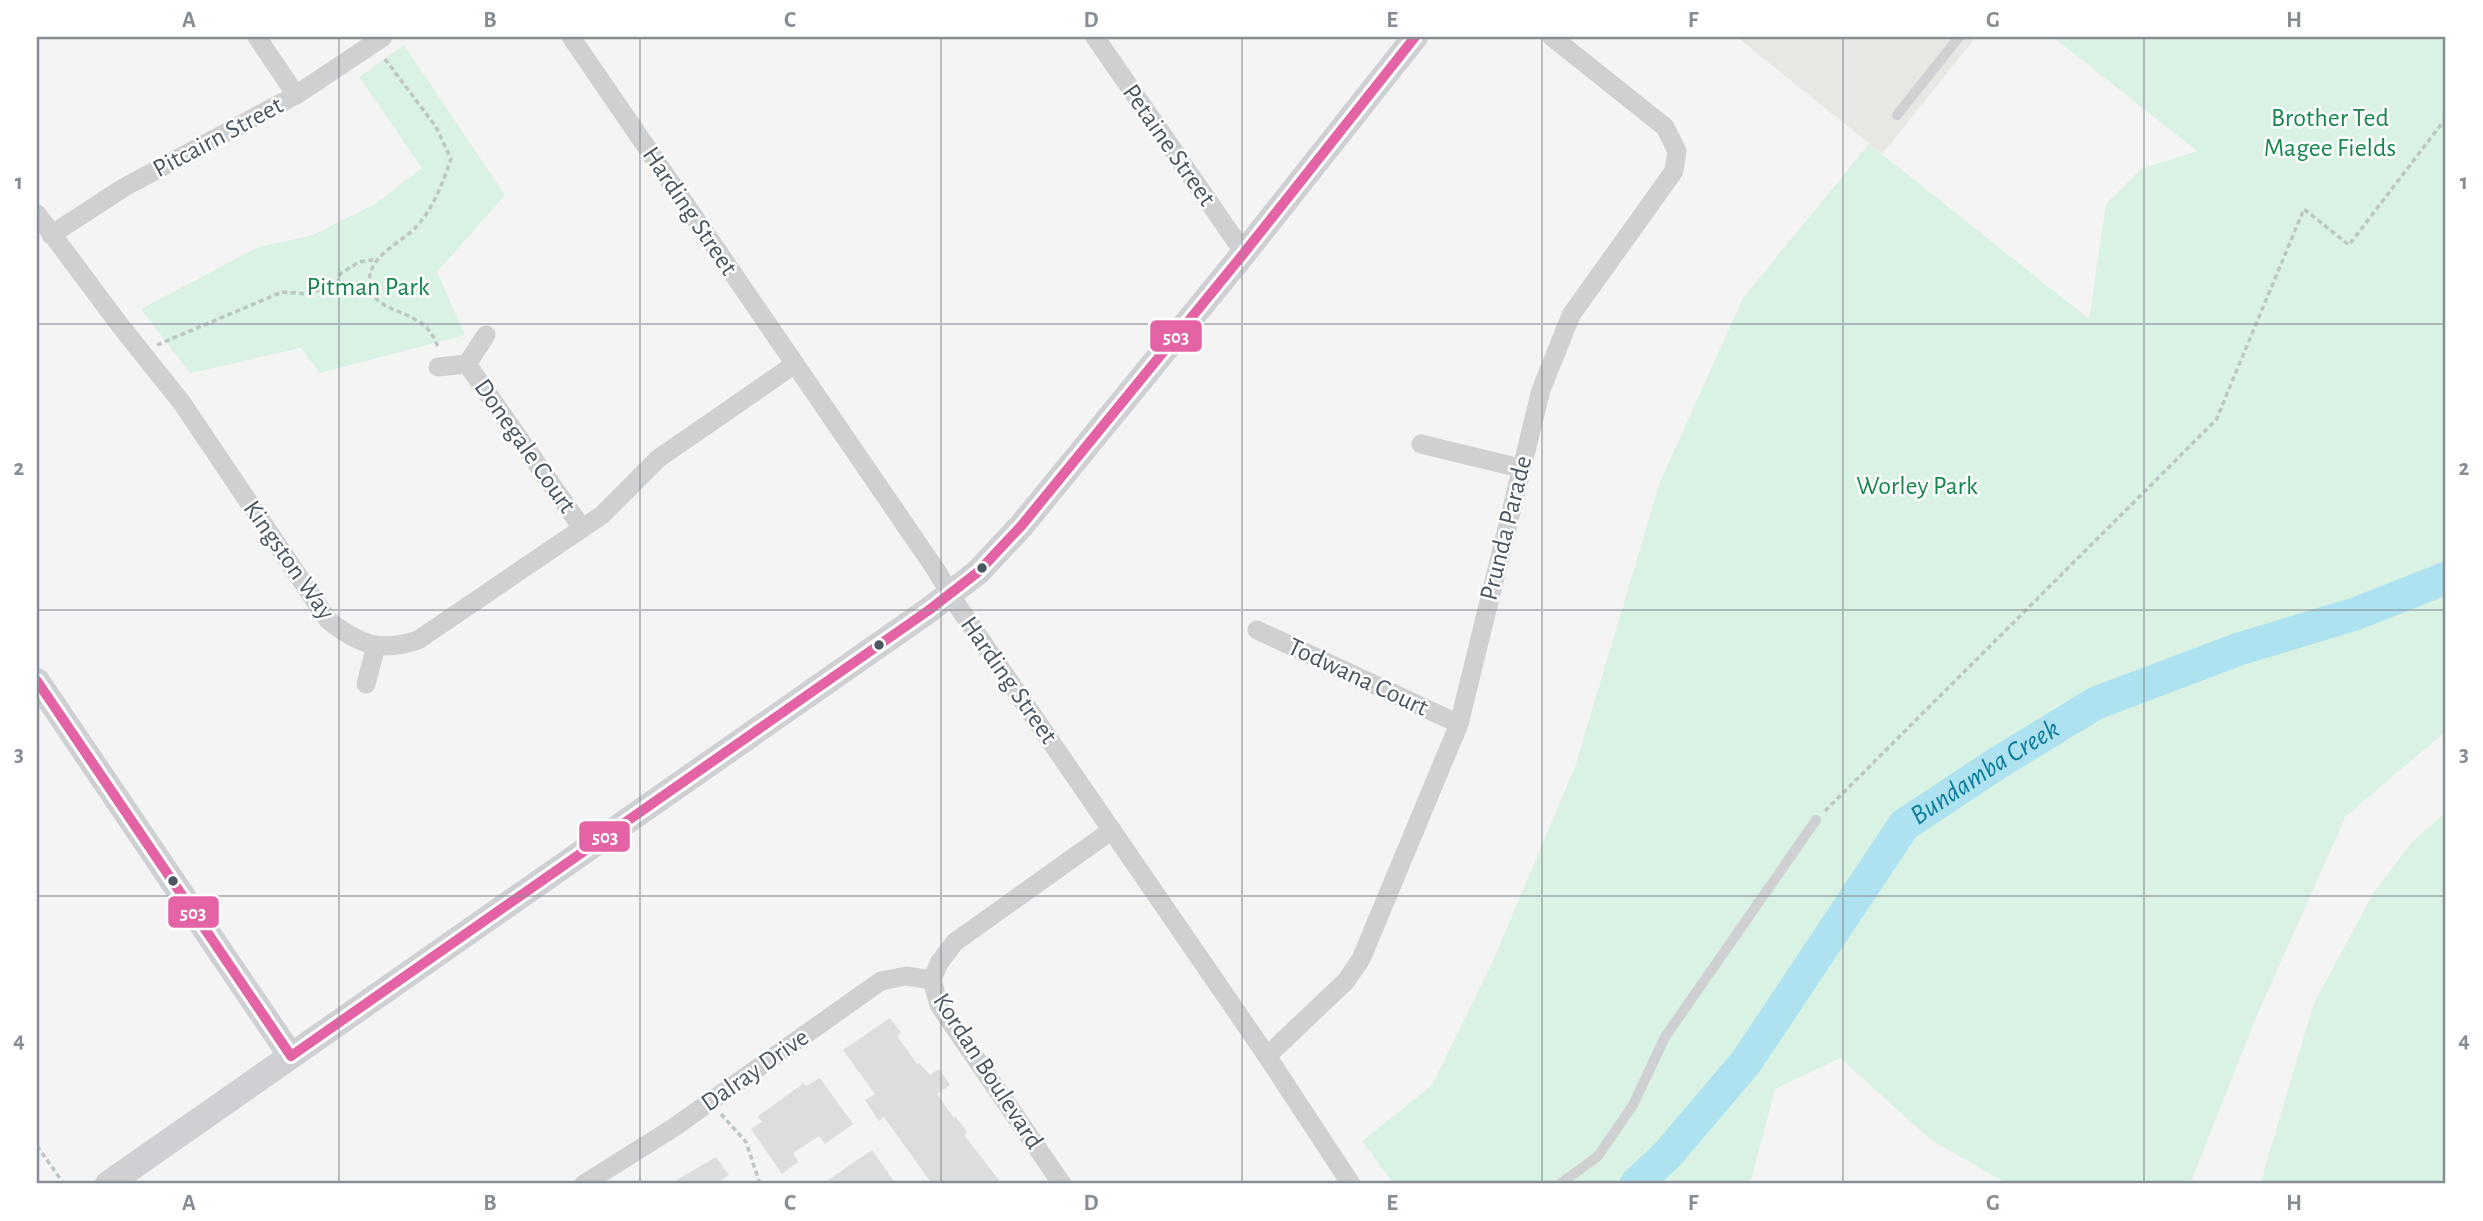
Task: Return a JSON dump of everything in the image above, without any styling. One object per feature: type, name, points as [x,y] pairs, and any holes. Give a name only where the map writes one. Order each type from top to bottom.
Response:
[{"type":"main road","points":[[108,1184],[951,594],[978,572],[1022,525],[1244,253],[1415,37]]},
{"type":"main road","points":[[37,681],[291,1056]]},
{"type":"street","points":[[257,37],[296,95]]},
{"type":"street","name":"Harding Street","points":[[571,37],[1267,1056],[1351,1184]]},
{"type":"street","name":"Petaine Street","points":[[1095,37],[1244,253]]},
{"type":"street","name":"Prunda Parade","points":[[1267,1056],[1346,981],[1361,959],[1459,724],[1541,390],[1571,315],[1674,172],[1677,151],[1665,127],[1552,37]]},
{"type":"street","name":"Pitcairn Street","points":[[51,235],[123,188],[296,95],[380,39]]},
{"type":"street","name":"Kingston Way","points":[[37,214],[182,403],[328,620],[357,640],[376,646]]},
{"type":"street","name":"Donegale Court","points":[[467,364],[486,335]]},
{"type":"street","name":"Donegale Court","points":[[438,367],[467,364]]},
{"type":"street","name":"Donegale Court","points":[[467,364],[582,528]]},
{"type":"street","points":[[366,684],[376,646],[401,646],[418,640],[602,515],[659,458],[795,364]]},
{"type":"street","points":[[1421,444],[1520,468]]},
{"type":"street","name":"Todwana Court","points":[[1257,630],[1459,724]]},
{"type":"street","name":"Kordan Boulevard","points":[[1062,1184],[939,1005],[932,980],[939,962],[955,942],[1112,830]]},
{"type":"street","name":"Dalray Drive","points":[[584,1184],[673,1129],[881,981],[906,976],[932,980]]},
{"type":"lane","points":[[1897,115],[1959,37]]},
{"type":"lane","points":[[1560,1184],[1598,1156],[1633,1105],[1665,1037],[1816,820]]},
{"type":"path","points":[[380,39],[387,63],[436,127],[451,159],[440,190],[418,226],[377,259],[370,273],[370,287],[375,297],[389,309],[411,315],[427,327],[435,338],[441,359],[467,364]]},
{"type":"path","points":[[1816,820],[2216,421],[2304,209],[2349,245],[2446,118]]},
{"type":"path","points":[[337,284],[340,274],[359,262],[377,259]]},
{"type":"path","points":[[143,353],[164,341],[282,292],[308,294],[337,284],[360,283],[370,287]]},
{"type":"path","points":[[711,1102],[746,1142],[760,1184]]},
{"type":"path","points":[[37,1146],[64,1184]]},
{"type":"shaded area","points":[[1737,37],[1976,37],[1882,154]]},
{"type":"green space","points":[[2053,37],[2446,37],[2446,731],[2346,816],[2257,1015],[2190,1184],[2008,1184],[1931,1140],[1840,1058],[1775,1089],[1750,1184],[1394,1184],[1362,1141],[1432,1085],[1492,963],[1575,767],[1660,482],[1743,298],[1869,144],[2089,319],[2106,204],[2141,169],[2197,151]]},
{"type":"green space","name":"Pitman Park","points":[[404,45],[505,195],[437,272],[465,335],[320,373],[301,348],[190,373],[141,309],[256,248],[313,235],[375,204],[422,168],[359,77]]},
{"type":"green space","points":[[2446,812],[2446,1184],[2260,1184],[2314,1003],[2374,892],[2412,842]]},
{"type":"building","points":[[890,1018],[901,1033],[897,1036],[917,1064],[930,1075],[939,1069],[950,1085],[937,1094],[967,1132],[964,1135],[1002,1184],[932,1184],[884,1117],[879,1121],[865,1100],[875,1094],[843,1050]]},
{"type":"building","points":[[820,1078],[853,1124],[825,1144],[819,1136],[793,1153],[798,1162],[782,1174],[751,1129],[762,1122],[758,1116],[804,1083],[806,1086]]},
{"type":"building","points":[[872,1150],[896,1184],[822,1184]]},
{"type":"building","points":[[716,1157],[729,1175],[715,1184],[670,1184]]},
{"type":"waterway","name":"Bundamba Creek","points":[[1636,1184],[1668,1154],[1746,1062],[1904,825],[1996,764],[2096,703],[2239,649],[2355,614],[2446,578]]},
{"type":"transit line","name":"503","points":[[291,1056],[929,610],[978,572],[1022,525],[1244,253],[1415,37]]},
{"type":"transit line","name":"503","points":[[37,681],[291,1056]]},
{"type":"park label","name":"Brother Ted Magee Fields","points":[[2330,133]]},
{"type":"park label","name":"Worley Park","points":[[1917,486]]}]
